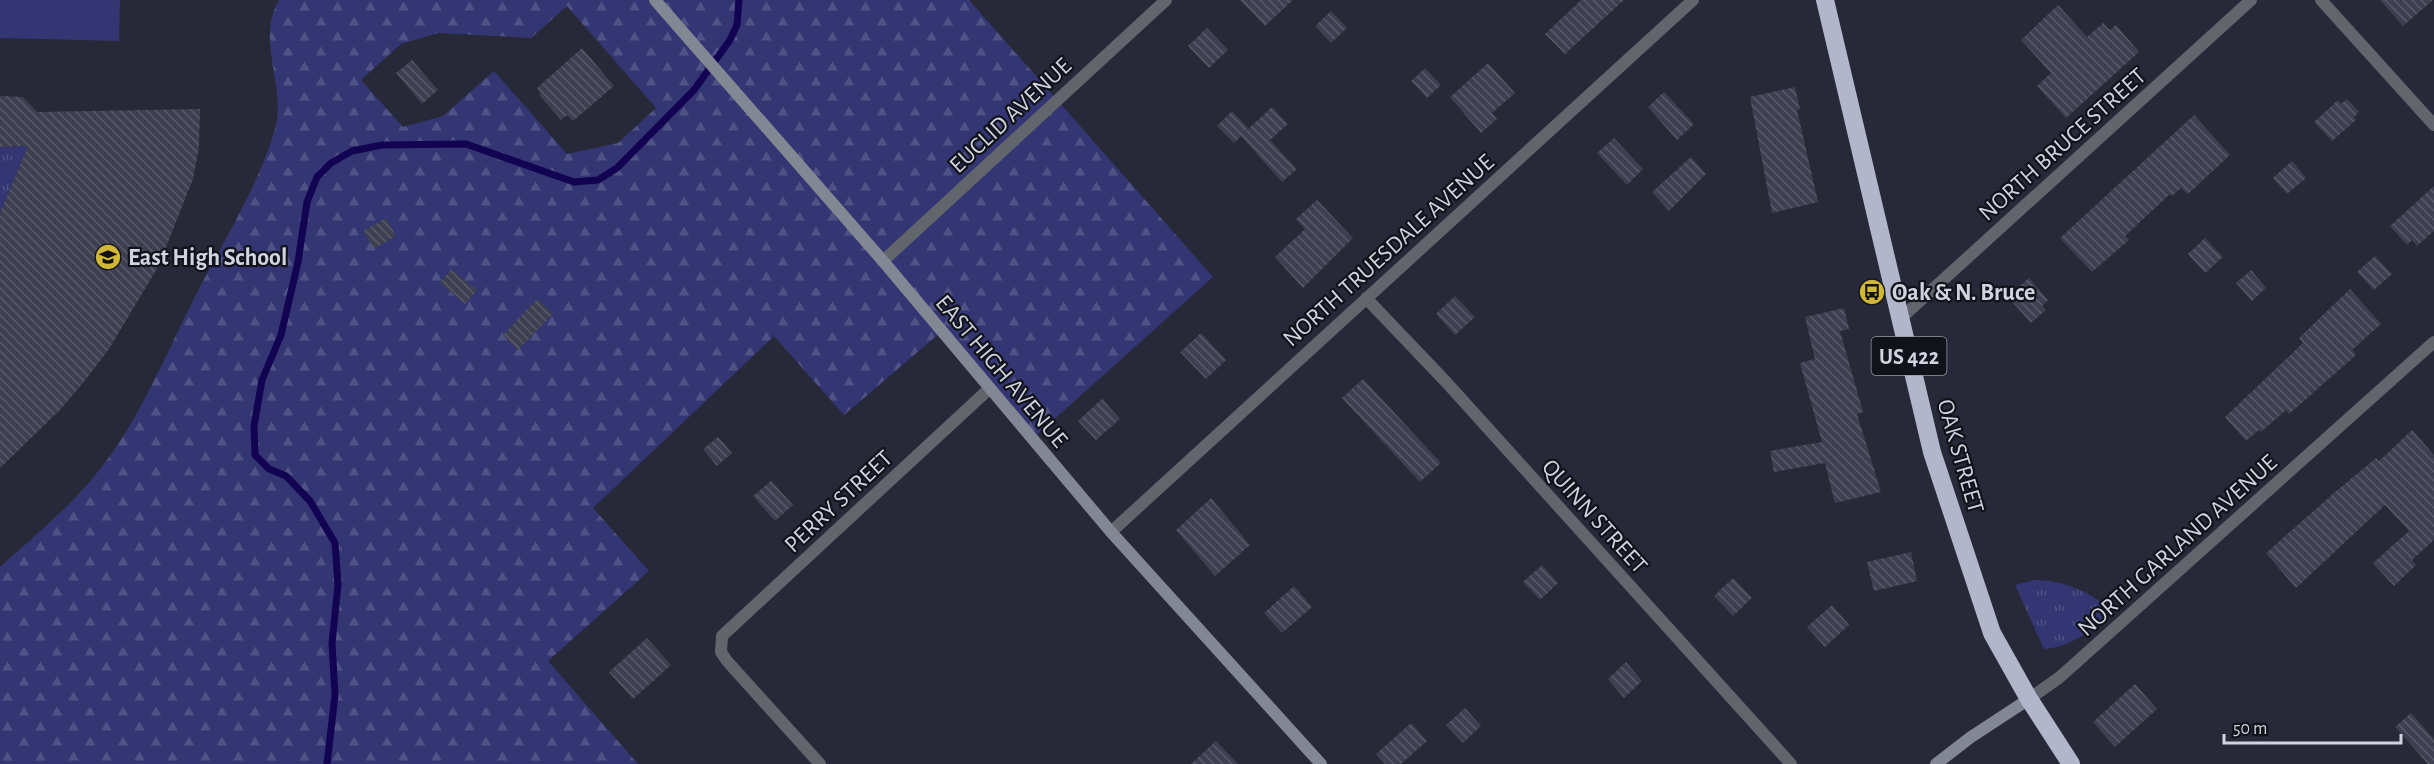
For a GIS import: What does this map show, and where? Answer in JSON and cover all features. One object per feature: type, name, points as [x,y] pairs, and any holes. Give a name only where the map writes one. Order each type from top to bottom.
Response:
[{"type":"highway","name":"OAK STREET","points":[[1825,0],[1932,452],[1992,633],[2029,699],[2071,764]]},
{"type":"street","name":"EAST HIGH AVENUE","points":[[655,0],[883,261],[1111,532],[1321,764]]},
{"type":"street","name":"EUCLID AVENUE","points":[[883,261],[1166,0]]},
{"type":"street","name":"NORTH TRUESDALE AVENUE","points":[[1111,532],[1693,0]]},
{"type":"street","name":"NORTH BRUCE STREET","points":[[1900,319],[2251,0]]},
{"type":"street","points":[[2321,0],[2434,125]]},
{"type":"street","name":"QUINN STREET","points":[[1366,298],[1455,392],[1791,764]]},
{"type":"street","name":"NORTH GARLAND AVENUE","points":[[1936,764],[1971,736],[2060,677],[2434,342]]},
{"type":"street","name":"PERRY STREET","points":[[820,764],[727,661],[720,645],[722,636],[989,389]]},
{"type":"green space","points":[[0,0],[120,0],[119,41],[0,38]]},
{"type":"green space","points":[[279,0],[969,0],[1213,277],[1032,439],[941,332],[844,415],[774,336],[593,508],[649,571],[548,661],[638,764],[0,764],[0,567],[82,491],[109,457],[139,410],[232,228],[260,170],[275,129],[278,113],[270,47],[272,16]],"holes":[[[567,6],[656,108],[618,143],[567,154],[494,71],[443,116],[403,127],[361,80],[401,44],[438,33],[531,38]]]},
{"type":"green space","points":[[28,146],[0,213],[0,147]]},
{"type":"green space","points":[[2035,580],[2067,585],[2077,589],[2114,612],[2073,641],[2044,649],[2015,585]]},
{"type":"building","points":[[1240,0],[1293,0],[1265,26]]},
{"type":"building","points":[[1581,0],[1624,0],[1565,54],[1545,34]]},
{"type":"building","points":[[2380,0],[2433,0],[2403,26]]},
{"type":"building","points":[[2058,5],[2087,37],[2103,23],[2110,30],[2116,25],[2139,52],[2066,118],[2037,86],[2051,73],[2021,40]]},
{"type":"building","points":[[1331,11],[1347,28],[1331,43],[1315,26]]},
{"type":"building","points":[[1207,28],[1228,50],[1209,68],[1188,46]]},
{"type":"building","points":[[582,48],[614,86],[573,121],[567,115],[561,120],[539,95],[541,93],[537,88]]},
{"type":"building","points":[[412,60],[438,90],[422,104],[396,73]]},
{"type":"building","points":[[1488,63],[1515,93],[1492,113],[1497,119],[1481,133],[1450,97]]},
{"type":"building","points":[[1425,68],[1441,85],[1427,98],[1411,81]]},
{"type":"building","points":[[1795,87],[1800,109],[1797,110],[1818,202],[1772,213],[1750,97]]},
{"type":"building","points":[[1664,92],[1694,124],[1677,140],[1648,107]]},
{"type":"building","points":[[0,96],[23,97],[37,112],[200,109],[199,147],[193,179],[158,267],[109,349],[83,383],[59,411],[0,468],[0,213],[28,146],[0,147]]},
{"type":"building","points":[[2347,99],[2359,112],[2354,117],[2356,120],[2332,141],[2314,122],[2338,100],[2341,104]]},
{"type":"building","points":[[1272,107],[1288,124],[1270,140],[1297,169],[1282,182],[1241,136],[1234,143],[1217,126],[1232,111],[1248,128],[1245,132]]},
{"type":"building","points":[[2194,115],[2230,155],[2188,194],[2181,188],[2172,196],[2170,194],[2125,236],[2129,240],[2092,272],[2060,238]]},
{"type":"building","points":[[1614,138],[1643,169],[1627,185],[1597,153]]},
{"type":"building","points":[[1691,157],[1706,174],[1669,211],[1652,192]]},
{"type":"building","points":[[2292,161],[2306,178],[2287,194],[2273,178]]},
{"type":"building","points":[[2434,186],[2434,231],[2417,246],[2412,240],[2407,245],[2390,226]]},
{"type":"building","points":[[1317,200],[1353,238],[1303,288],[1275,257],[1305,229],[1296,219]]},
{"type":"building","points":[[386,218],[396,236],[374,249],[363,231]]},
{"type":"building","points":[[2205,238],[2223,257],[2205,273],[2188,254]]},
{"type":"building","points":[[2375,256],[2392,274],[2374,290],[2357,272]]},
{"type":"building","points":[[451,269],[477,290],[465,304],[440,283]]},
{"type":"building","points":[[2251,270],[2266,288],[2252,301],[2236,283]]},
{"type":"building","points":[[2029,278],[2048,300],[2042,306],[2046,310],[2031,323],[2007,296]]},
{"type":"building","points":[[2350,289],[2381,324],[2352,350],[2356,355],[2289,414],[2286,410],[2261,432],[2259,430],[2246,441],[2225,417],[2303,343],[2299,338]]},
{"type":"building","points":[[1455,296],[1475,317],[1455,335],[1436,314]]},
{"type":"building","points":[[537,299],[553,314],[518,350],[503,335]]},
{"type":"building","points":[[1844,308],[1849,329],[1840,331],[1863,412],[1857,414],[1881,492],[1835,503],[1825,463],[1774,472],[1770,451],[1822,442],[1800,363],[1815,359],[1805,317]]},
{"type":"building","points":[[1201,333],[1226,360],[1206,379],[1180,352]]},
{"type":"building","points":[[1363,379],[1441,463],[1420,482],[1342,398]]},
{"type":"building","points":[[1102,399],[1120,419],[1096,440],[1078,421]]},
{"type":"building","points":[[2412,430],[2434,455],[2434,540],[2412,560],[2416,565],[2394,586],[2373,563],[2409,531],[2385,505],[2296,588],[2266,553],[2376,458],[2379,461]]},
{"type":"building","points":[[718,437],[732,453],[717,466],[703,449]]},
{"type":"building","points":[[771,481],[793,505],[775,521],[753,496]]},
{"type":"building","points":[[1211,498],[1250,545],[1215,576],[1176,530]]},
{"type":"building","points":[[1911,552],[1917,581],[1874,591],[1867,562]]},
{"type":"building","points":[[1542,565],[1558,583],[1540,600],[1523,582]]},
{"type":"building","points":[[1733,578],[1752,598],[1733,616],[1714,596]]},
{"type":"building","points":[[1294,586],[1312,607],[1282,633],[1264,613]]},
{"type":"building","points":[[1832,605],[1849,625],[1825,647],[1807,627]]},
{"type":"building","points":[[647,638],[671,665],[633,699],[609,672]]},
{"type":"building","points":[[1626,662],[1642,681],[1624,698],[1608,679]]},
{"type":"building","points":[[2135,684],[2157,709],[2115,747],[2093,722]]},
{"type":"building","points":[[1465,708],[1481,726],[1463,743],[1446,725]]},
{"type":"building","points":[[2411,713],[2434,739],[2434,764],[2428,764],[2395,727]]},
{"type":"building","points":[[1411,723],[1427,741],[1401,764],[1385,764],[1376,754]]},
{"type":"building","points":[[1216,741],[1238,764],[1191,764]]},
{"type":"waterway","points":[[327,764],[335,695],[332,643],[338,585],[335,543],[310,501],[286,476],[269,469],[255,455],[254,426],[262,380],[281,335],[298,262],[307,202],[317,177],[331,163],[352,151],[382,145],[466,144],[574,182],[598,180],[617,168],[694,90],[730,40],[737,25],[739,0]]},
{"type":"place","name":"East High School","points":[[108,257]]},
{"type":"place","name":"Oak & N. Bruce","points":[[1872,292]]}]
